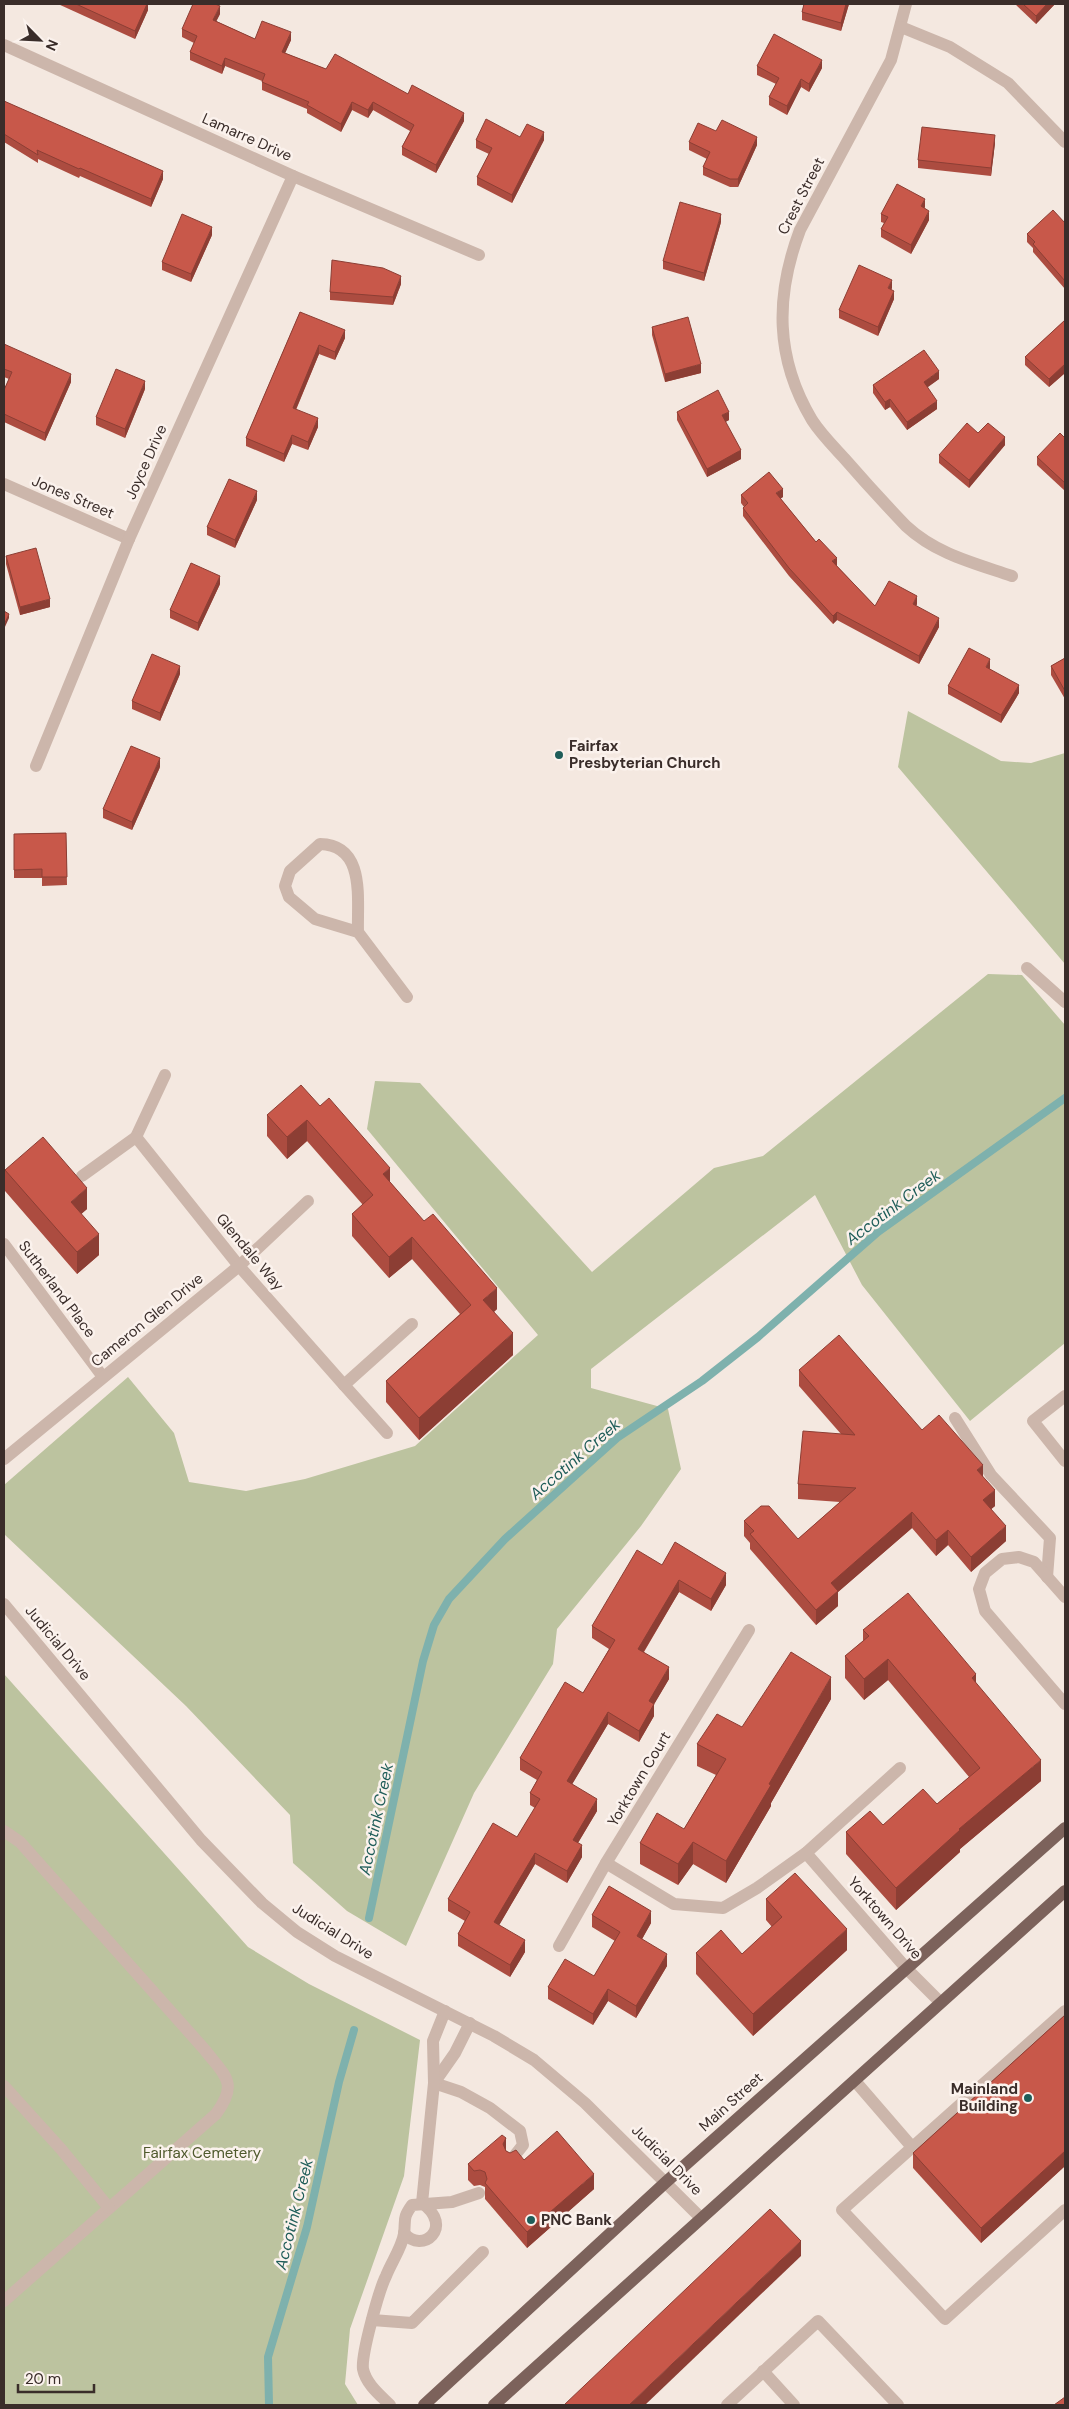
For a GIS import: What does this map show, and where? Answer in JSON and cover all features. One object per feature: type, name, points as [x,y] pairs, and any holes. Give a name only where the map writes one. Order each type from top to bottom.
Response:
[{"type":"main road","name":"Main Street","points":[[424,2405],[666,2182],[1065,1828]]},
{"type":"main road","points":[[494,2405],[940,2002],[1065,1892]]},
{"type":"street","name":"Crest Street","points":[[906,4],[891,60],[800,230],[792,252],[782,302],[782,329],[786,356],[795,386],[813,421],[906,526],[919,538],[944,552],[1012,576]]},
{"type":"street","points":[[901,27],[950,47],[1008,83],[1027,100],[1065,142]]},
{"type":"street","name":"Lamarre Drive","points":[[4,45],[293,176],[479,255]]},
{"type":"street","name":"Joyce Drive","points":[[36,766],[129,539],[293,176]]},
{"type":"street","name":"Jones Street","points":[[4,484],[129,539]]},
{"type":"street","points":[[358,932],[315,919],[289,897],[285,886],[290,871],[320,844],[332,844],[352,860],[357,885],[358,932],[407,997]]},
{"type":"street","points":[[1027,968],[1065,1002]]},
{"type":"street","points":[[82,1176],[136,1137],[165,1075]]},
{"type":"street","name":"Glendale Way","points":[[136,1137],[239,1266],[387,1433]]},
{"type":"street","name":"Cameron Glen Drive","points":[[4,1459],[239,1266],[308,1201]]},
{"type":"street","name":"Sutherland Place","points":[[4,1244],[103,1377]]},
{"type":"street","points":[[344,1385],[412,1324]]},
{"type":"street","points":[[1065,1396],[1033,1421],[1065,1461]]},
{"type":"street","points":[[955,1418],[991,1475],[1050,1538],[1047,1577]]},
{"type":"street","points":[[1065,1598],[1034,1562],[1019,1557],[1002,1559],[985,1574],[980,1589],[985,1611],[1065,1704]]},
{"type":"street","name":"Judicial Drive","points":[[4,1604],[201,1840],[262,1903],[297,1932],[335,1956],[470,2023],[534,2060],[557,2078],[702,2218]]},
{"type":"street","name":"Yorktown Court","points":[[559,1946],[606,1863],[749,1630]]},
{"type":"street","points":[[606,1863],[674,1904],[723,1908],[756,1888],[806,1853],[900,1768]]},
{"type":"street","points":[[4,1831],[20,1842],[206,2050],[228,2079],[228,2094],[216,2114],[4,2301]]},
{"type":"street","name":"Yorktown Drive","points":[[806,1853],[906,1968],[940,2002]]},
{"type":"street","points":[[422,2203],[434,2084],[433,2041],[445,2011]]},
{"type":"street","points":[[1065,2011],[842,2210],[945,2319],[1065,2210]]},
{"type":"street","points":[[434,2084],[455,2053],[470,2023]]},
{"type":"street","points":[[854,2081],[912,2147]]},
{"type":"street","points":[[434,2084],[461,2092],[490,2108],[520,2131],[523,2145],[512,2160]]},
{"type":"street","points":[[4,2086],[61,2149],[109,2208]]},
{"type":"street","points":[[390,2405],[369,2383],[363,2368],[372,2320],[383,2281],[404,2233],[403,2224],[406,2214],[412,2205],[452,2202],[479,2192]]},
{"type":"street","points":[[404,2233],[410,2240],[418,2242],[426,2240],[433,2234],[437,2224],[436,2216],[422,2203]]},
{"type":"street","points":[[372,2320],[412,2323],[483,2252]]},
{"type":"street","points":[[727,2405],[818,2321],[898,2405]]},
{"type":"street","points":[[764,2371],[794,2405]]},
{"type":"green space","points":[[908,711],[1001,761],[1031,763],[1065,753],[1065,964],[898,767]]},
{"type":"green space","points":[[988,974],[1022,975],[1065,1025],[1065,1343],[970,1421],[862,1285],[815,1195],[591,1369],[591,1388],[668,1409],[681,1469],[641,1526],[557,1629],[553,1664],[474,1793],[406,1946],[347,1911],[293,1863],[290,1815],[186,1706],[4,1534],[4,1485],[128,1377],[174,1433],[189,1482],[246,1491],[305,1479],[415,1446],[538,1335],[367,1129],[375,1081],[420,1083],[592,1272],[714,1168],[763,1156]]},
{"type":"green space","name":"Fairfax Cemetery","points":[[4,1674],[248,1947],[309,1984],[420,2040],[404,2176],[350,2329],[345,2384],[358,2405],[4,2405]]},
{"type":"building","points":[[76,4],[147,4],[135,31]]},
{"type":"building","points":[[193,4],[215,4],[220,6],[213,20],[255,39],[262,21],[291,32],[282,52],[326,69],[335,54],[408,94],[412,85],[464,113],[436,165],[402,147],[414,125],[373,102],[368,110],[352,102],[341,124],[307,105],[309,102],[262,82],[265,74],[225,58],[222,66],[190,52],[197,36],[182,29]]},
{"type":"building","points":[[804,4],[846,4],[841,23],[802,12]]},
{"type":"building","points":[[1023,4],[1047,4],[1036,16]]},
{"type":"building","points":[[774,34],[822,60],[809,84],[801,79],[787,106],[769,97],[779,78],[757,66]]},
{"type":"building","points":[[4,101],[163,171],[151,199],[37,150],[38,155],[4,134]]},
{"type":"building","points":[[486,119],[520,137],[527,124],[544,132],[512,195],[477,177],[492,148],[476,140]]},
{"type":"building","points":[[722,120],[757,137],[738,179],[730,179],[703,167],[710,152],[689,142],[698,123],[716,131]]},
{"type":"building","points":[[922,127],[995,135],[991,168],[918,160]]},
{"type":"building","points":[[897,184],[925,199],[921,206],[929,211],[911,245],[881,229],[888,217],[881,214]]},
{"type":"building","points":[[680,202],[721,214],[704,273],[663,261]]},
{"type":"building","points":[[1053,210],[1065,223],[1065,281],[1033,244],[1035,242],[1027,234]]},
{"type":"building","points":[[182,214],[212,227],[191,274],[162,262]]},
{"type":"building","points":[[332,260],[383,268],[401,276],[393,297],[330,292]]},
{"type":"building","points":[[859,265],[892,280],[888,288],[894,291],[878,327],[839,310]]},
{"type":"building","points":[[300,312],[345,330],[335,352],[319,345],[293,408],[318,418],[308,442],[292,435],[284,454],[246,438]]},
{"type":"building","points":[[688,317],[701,364],[665,374],[652,327]]},
{"type":"building","points":[[1065,320],[1065,364],[1049,379],[1025,357]]},
{"type":"building","points":[[4,344],[71,374],[45,433],[4,414],[4,390],[12,372],[4,369]]},
{"type":"building","points":[[924,350],[939,371],[924,382],[937,401],[907,422],[890,399],[885,402],[873,385]]},
{"type":"building","points":[[116,369],[145,381],[125,429],[96,417]]},
{"type":"building","points":[[718,390],[729,412],[722,415],[741,450],[707,469],[677,412]]},
{"type":"building","points":[[967,423],[978,433],[988,423],[1005,437],[969,480],[939,455]]},
{"type":"building","points":[[1060,433],[1065,438],[1065,483],[1037,457]]},
{"type":"building","points":[[769,472],[783,489],[776,493],[816,542],[819,539],[837,558],[832,561],[875,606],[889,581],[917,596],[913,604],[939,618],[919,656],[837,612],[833,616],[789,568],[743,508],[748,503],[741,495]]},
{"type":"building","points":[[229,479],[257,491],[235,540],[207,527]]},
{"type":"building","points":[[36,548],[50,599],[20,607],[6,556]]},
{"type":"building","points":[[191,563],[220,576],[198,623],[170,610]]},
{"type":"building","points":[[4,611],[9,614],[4,625]]},
{"type":"building","points":[[969,648],[990,659],[986,667],[1019,685],[1001,715],[948,686]]},
{"type":"building","points":[[152,654],[180,666],[160,713],[132,701]]},
{"type":"building","points":[[1065,658],[1065,691],[1051,666]]},
{"type":"building","points":[[131,746],[160,758],[132,822],[103,809]]},
{"type":"building","points":[[66,833],[67,877],[42,877],[42,869],[14,870],[14,834]]},
{"type":"building","points":[[301,1085],[320,1106],[329,1098],[390,1168],[383,1174],[424,1221],[433,1214],[497,1288],[483,1300],[513,1333],[419,1418],[386,1381],[471,1305],[412,1237],[389,1257],[352,1214],[373,1195],[307,1120],[287,1137],[267,1115]]},
{"type":"building","points":[[43,1137],[87,1188],[71,1202],[99,1234],[77,1252],[5,1170]]},
{"type":"building","points":[[839,1335],[922,1430],[939,1415],[983,1465],[977,1470],[995,1490],[983,1500],[1006,1526],[971,1557],[948,1530],[936,1540],[912,1512],[831,1583],[838,1591],[816,1610],[750,1534],[754,1531],[744,1521],[761,1506],[769,1506],[798,1539],[856,1488],[798,1484],[803,1431],[855,1435],[799,1370]]},
{"type":"building","points":[[675,1542],[726,1573],[711,1599],[679,1580],[638,1649],[669,1667],[649,1701],[654,1704],[639,1731],[608,1712],[567,1781],[597,1799],[573,1840],[582,1845],[567,1871],[535,1853],[494,1922],[525,1940],[510,1965],[458,1934],[470,1912],[448,1899],[493,1823],[517,1837],[540,1799],[530,1793],[542,1772],[520,1758],[565,1682],[583,1693],[615,1640],[592,1626],[637,1550],[662,1565]]},
{"type":"building","points":[[908,1593],[976,1674],[972,1678],[1041,1760],[959,1829],[896,1888],[846,1832],[870,1811],[883,1825],[923,1789],[937,1804],[980,1768],[888,1659],[864,1679],[845,1656],[869,1636],[863,1630]]},
{"type":"building","points":[[791,1652],[831,1677],[726,1861],[693,1842],[678,1864],[640,1843],[657,1813],[684,1829],[726,1759],[697,1744],[717,1714],[742,1727]]},
{"type":"building","points":[[795,1873],[847,1929],[753,2014],[696,1953],[721,1930],[742,1954],[782,1917],[766,1899]]},
{"type":"building","points":[[609,1886],[651,1911],[637,1936],[667,1954],[636,2006],[608,1989],[593,2014],[548,1987],[565,1959],[594,1976],[620,1932],[592,1915]]},
{"type":"building","name":"Mainland Building","points":[[1065,2015],[1065,2151],[981,2228],[913,2153]]},
{"type":"building","name":"PNC Bank","points":[[557,2131],[594,2174],[527,2232],[485,2183],[487,2179],[485,2172],[480,2170],[474,2171],[468,2164],[502,2135],[506,2138],[503,2144],[506,2151],[510,2153],[516,2150],[524,2160]]},
{"type":"building","points":[[770,2209],[801,2241],[629,2405],[564,2405]]},
{"type":"building","points":[[1065,2397],[1065,2405],[1054,2405]]},
{"type":"waterway","name":"Accotink Creek","points":[[369,1918],[423,1661],[434,1625],[449,1599],[505,1539],[617,1438],[702,1381],[758,1337],[878,1232],[1065,1098]]},
{"type":"waterway","name":"Accotink Creek","points":[[269,2405],[268,2357],[307,2227],[339,2082],[354,2030]]},
{"type":"place","name":"Fairfax Presbyterian Church","points":[[559,755]]},
{"type":"place","name":"Mainland Building","points":[[1028,2098]]},
{"type":"place","name":"PNC Bank","points":[[531,2220]]}]
